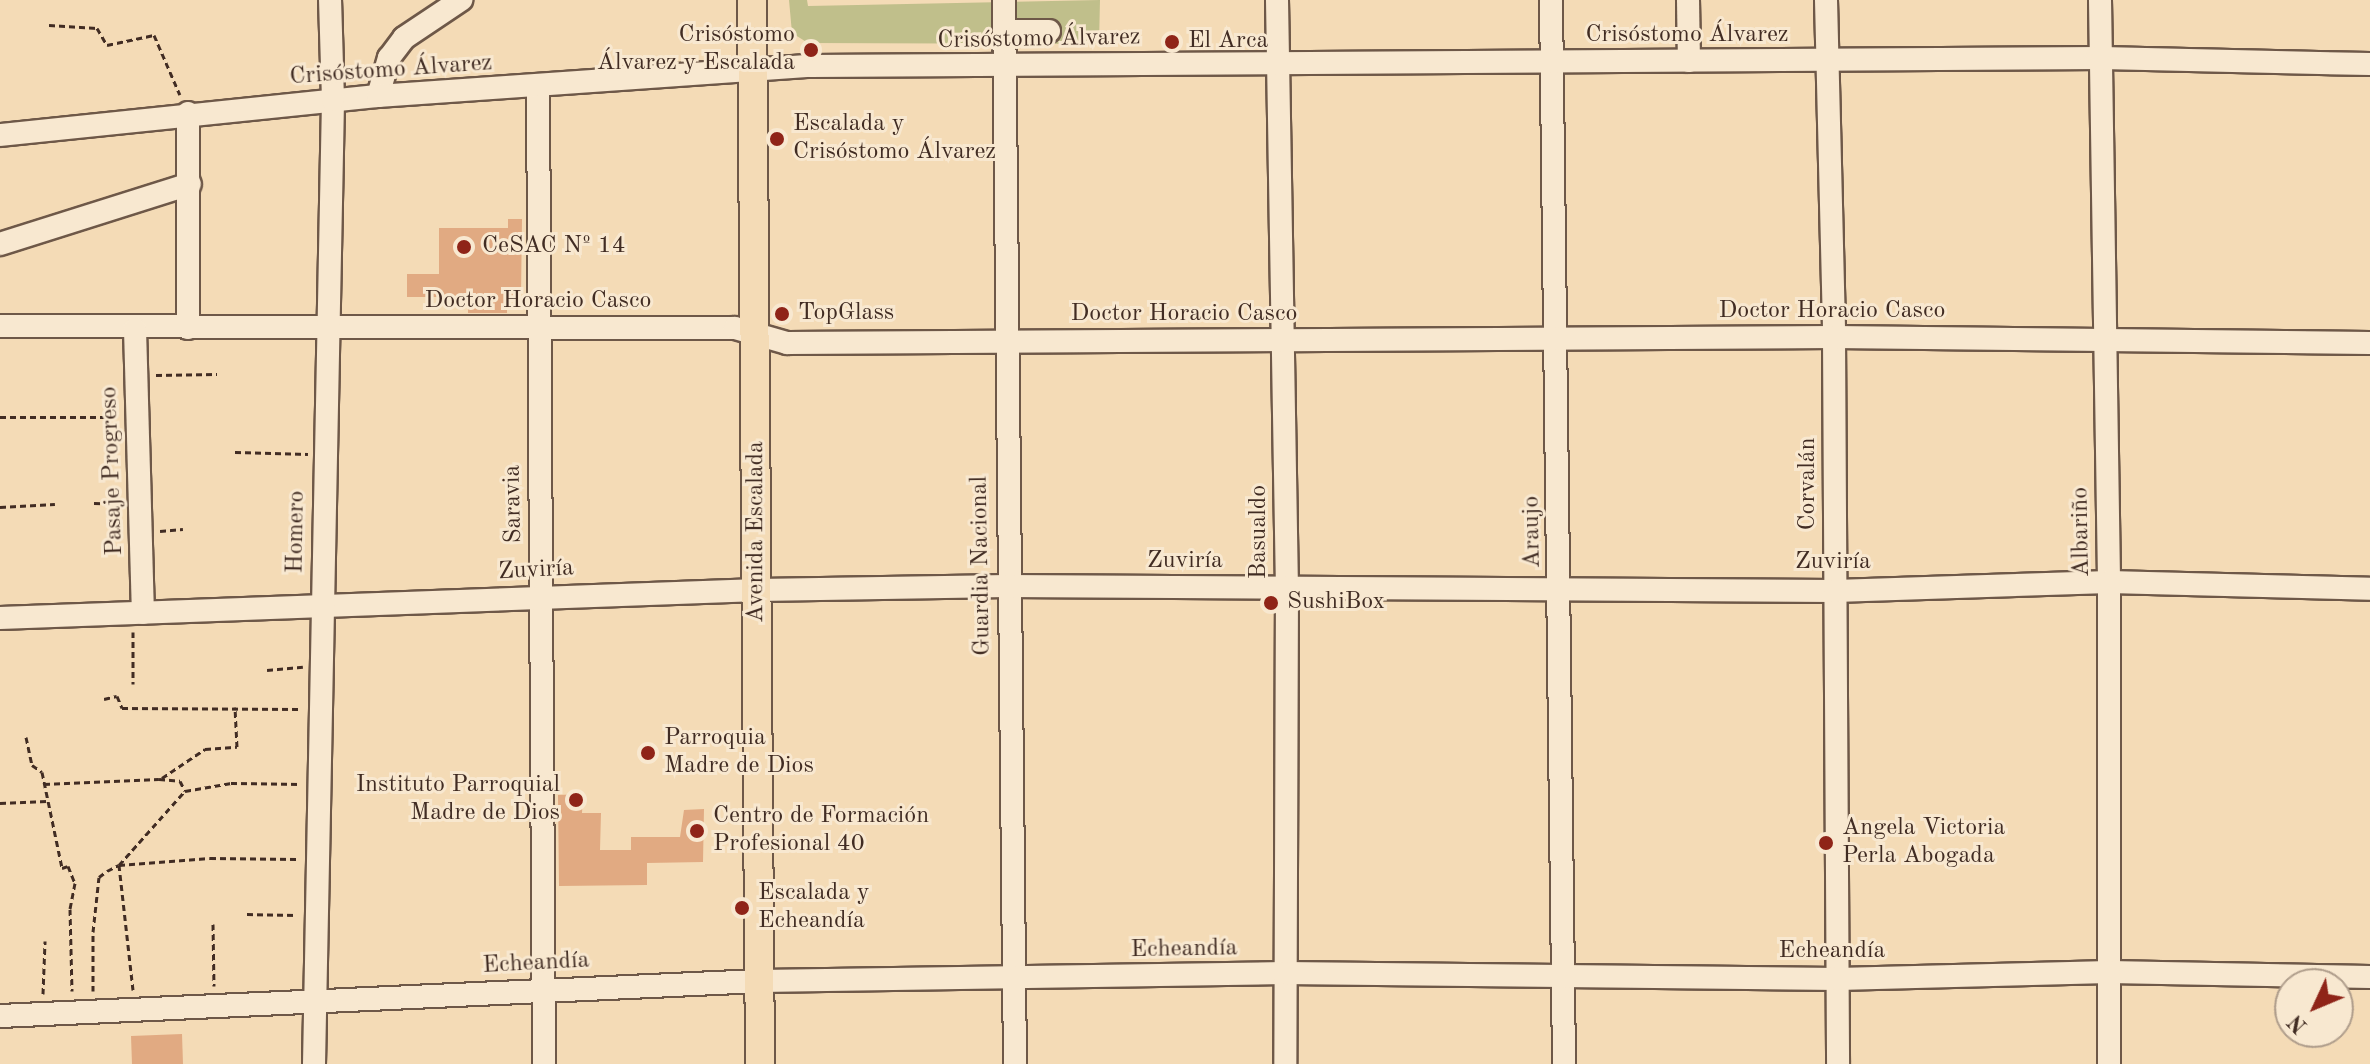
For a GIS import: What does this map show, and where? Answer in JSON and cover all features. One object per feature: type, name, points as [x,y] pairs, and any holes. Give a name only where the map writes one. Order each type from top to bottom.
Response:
[{"type":"main road","name":"Avenida Escalada","points":[[752,0],[760,1064]]},
{"type":"street","name":"Homero","points":[[314,1064],[326,326],[333,100],[330,0]]},
{"type":"street","points":[[378,96],[389,58],[404,38],[461,0]]},
{"type":"street","name":"Guardia Nacional","points":[[1004,0],[1007,586],[1015,1064]]},
{"type":"street","name":"Basualdo","points":[[1277,0],[1287,588],[1285,1064]]},
{"type":"street","name":"Araujo","points":[[1551,0],[1564,1064]]},
{"type":"street","points":[[1688,0],[1689,61]]},
{"type":"street","name":"Corvalán","points":[[1826,0],[1834,337],[1838,1064]]},
{"type":"street","name":"Albariño","points":[[2100,0],[2109,582],[2109,1064]]},
{"type":"street","points":[[1004,31],[1049,31]]},
{"type":"street","name":"Crisóstomo Álvarez","points":[[0,135],[188,113],[378,96],[538,87],[752,69],[1004,68],[1278,61],[1553,64],[2102,58],[2370,64]]},
{"type":"street","name":"Saravia","points":[[538,87],[544,1064]]},
{"type":"street","points":[[188,113],[188,328]]},
{"type":"street","points":[[0,244],[190,184]]},
{"type":"street","name":"Doctor Horacio Casco","points":[[0,326],[135,329],[326,326],[735,328],[787,343],[1834,337],[2370,343]]},
{"type":"street","name":"Pasaje Progreso","points":[[135,329],[138,613]]},
{"type":"street","name":"Zuviría","points":[[0,618],[322,609],[541,596],[1007,586],[1560,586],[1835,591],[2109,582],[2370,589]]},
{"type":"street","name":"Echeandía","points":[[0,1016],[760,981],[1015,980],[1284,973],[1838,979],[2109,972],[2370,977]]},
{"type":"path","points":[[49,25],[97,28],[107,45],[154,35],[188,113]]},
{"type":"path","points":[[136,375],[217,374]]},
{"type":"path","points":[[0,417],[137,417]]},
{"type":"path","points":[[235,452],[324,454]]},
{"type":"path","points":[[94,503],[139,504]]},
{"type":"path","points":[[0,507],[55,504]]},
{"type":"path","points":[[133,684],[138,613]]},
{"type":"path","points":[[267,670],[321,665]]},
{"type":"path","points":[[104,699],[117,696],[122,708],[320,709]]},
{"type":"path","points":[[159,779],[205,749],[237,747],[235,707]]},
{"type":"path","points":[[26,737],[32,765],[42,772],[62,868],[68,866],[75,883],[70,909],[82,1011]]},
{"type":"path","points":[[44,784],[159,779],[180,781],[185,791]]},
{"type":"path","points":[[82,1011],[99,877],[119,865],[185,791],[231,783],[319,784]]},
{"type":"path","points":[[0,803],[47,801]]},
{"type":"path","points":[[119,865],[317,858]]},
{"type":"path","points":[[119,865],[135,1009]]},
{"type":"path","points":[[247,914],[316,915]]},
{"type":"path","points":[[213,924],[214,1006]]},
{"type":"path","points":[[42,1013],[45,941]]},
{"type":"shaded area","points":[[789,0],[807,0],[808,6],[1100,0],[1099,44],[808,43],[792,33]]},
{"type":"building","points":[[508,219],[522,219],[521,297],[507,297],[507,313],[468,313],[468,297],[407,297],[407,274],[439,274],[439,228],[508,228]]},
{"type":"building","points":[[583,794],[582,813],[601,813],[600,850],[631,850],[631,837],[680,837],[684,810],[704,809],[703,862],[647,863],[647,885],[559,886],[558,795]]},
{"type":"building","points":[[182,1034],[183,1064],[132,1064],[131,1036]]},
{"type":"place","name":"El Arca","points":[[1172,42]]},
{"type":"place","name":"Crisóstomo Álvarez y Escalada","points":[[811,50]]},
{"type":"place","name":"Escalada y Crisóstomo Álvarez","points":[[777,139]]},
{"type":"place","name":"CeSAC Nº 14","points":[[464,247]]},
{"type":"place","name":"TopGlass","points":[[782,314]]},
{"type":"place","name":"SushiBox","points":[[1271,603]]},
{"type":"place","name":"Parroquia Madre de Dios","points":[[648,753]]},
{"type":"place","name":"Instituto Parroquial Madre de Dios","points":[[576,800]]},
{"type":"place","name":"Centro de Formación Profesional 40","points":[[697,831]]},
{"type":"place","name":"Angela Victoria Perla Abogada","points":[[1826,843]]},
{"type":"place","name":"Escalada y Echeandía","points":[[742,908]]}]
